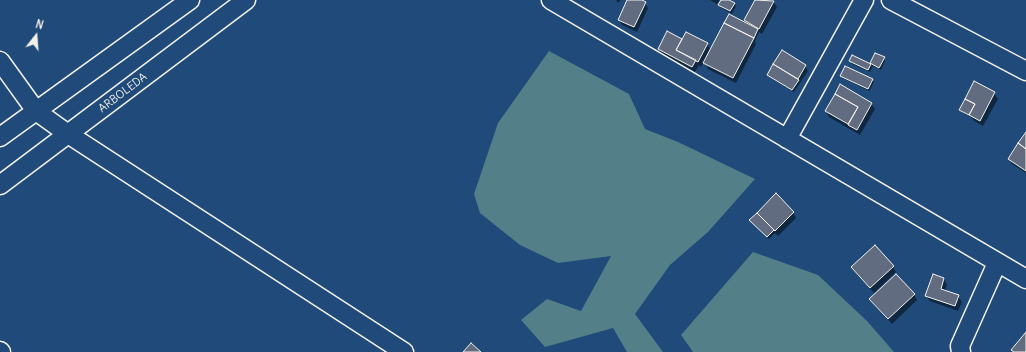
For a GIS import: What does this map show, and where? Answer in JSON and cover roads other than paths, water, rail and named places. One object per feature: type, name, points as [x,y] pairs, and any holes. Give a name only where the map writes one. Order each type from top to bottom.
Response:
[{"type":"street","points":[[0,137],[190,0]]},
{"type":"street","name":"ARBOLEDA","points":[[0,186],[246,0]]},
{"type":"street","points":[[551,0],[1026,279]]},
{"type":"street","points":[[787,139],[864,0]]},
{"type":"street","points":[[891,0],[1026,71]]},
{"type":"street","points":[[0,61],[36,111],[68,134],[404,352]]},
{"type":"street","points":[[961,352],[960,346],[997,263]]}]
